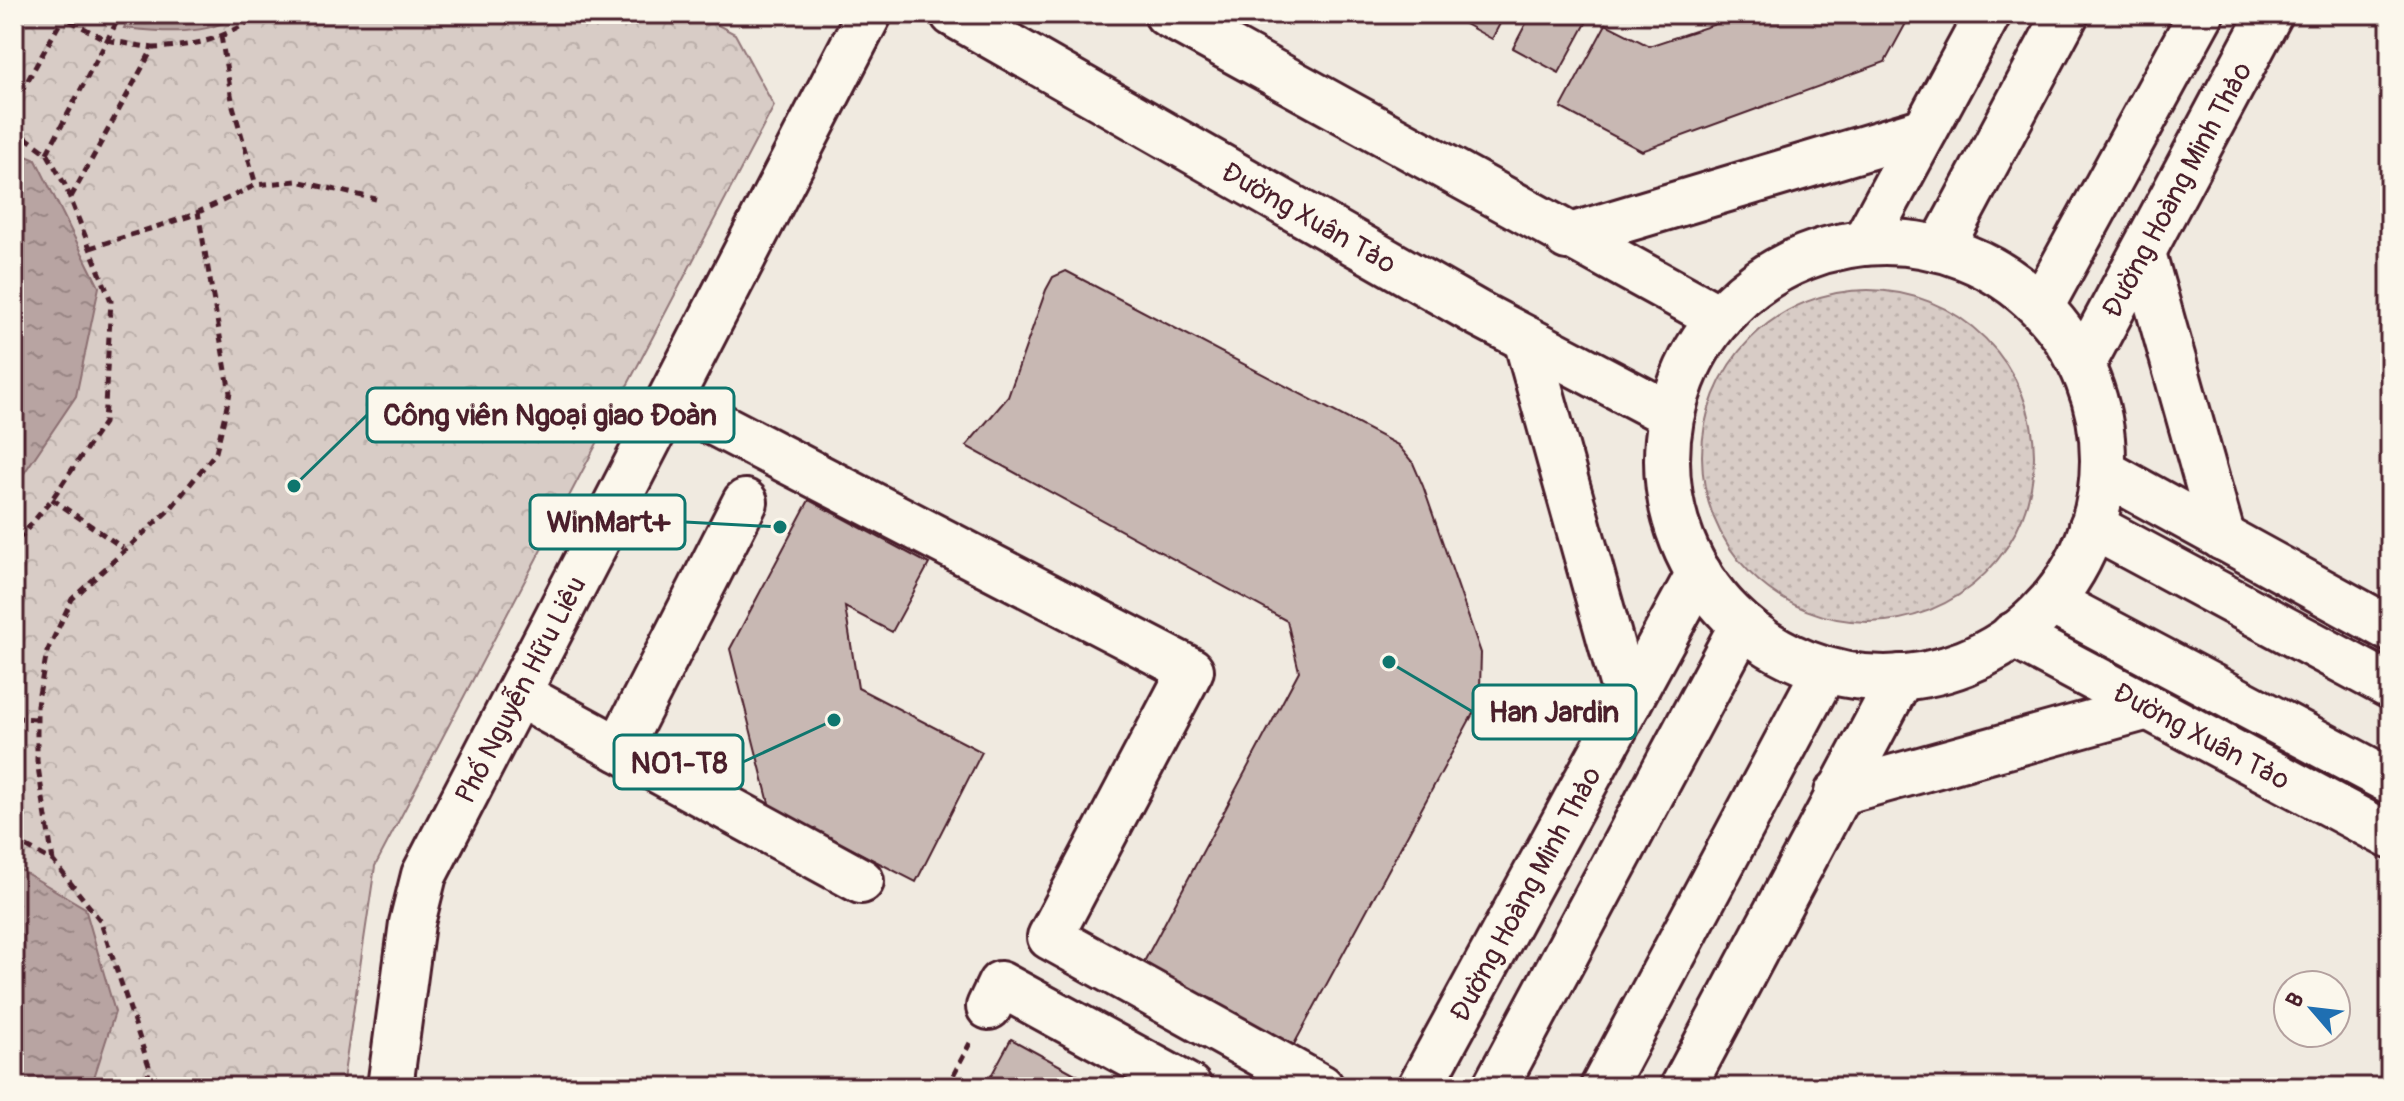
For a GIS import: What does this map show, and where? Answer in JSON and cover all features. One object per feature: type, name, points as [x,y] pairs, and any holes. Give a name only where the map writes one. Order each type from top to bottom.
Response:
[{"type":"main road","name":"Phố Nguyễn Hữu Liêu","points":[[390,1087],[412,923],[424,875],[869,14]]},
{"type":"main road","name":"Đường Xuân Tảo","points":[[953,14],[1526,339],[1671,415]]},
{"type":"main road","points":[[1167,14],[1567,237],[1720,318]]},
{"type":"main road","points":[[1864,243],[1988,14]]},
{"type":"main road","points":[[1941,248],[2066,14]]},
{"type":"main road","points":[[2043,303],[2201,14]]},
{"type":"main road","name":"Đường Hoàng Minh Thảo","points":[[2083,364],[2270,14]]},
{"type":"main road","points":[[1567,237],[1925,130]]},
{"type":"main road","points":[[1887,240],[1941,248],[1957,251],[2019,285],[2043,303],[2083,364],[2097,401],[2104,472],[2088,542],[2052,602],[1998,649],[1932,675],[1858,679],[1787,658],[1727,615],[1685,554],[1666,483],[1671,415],[1701,340],[1751,285],[1817,251],[1887,240]]},
{"type":"main road","points":[[2143,253],[2223,538]]},
{"type":"main road","points":[[1526,339],[1628,704]]},
{"type":"main road","points":[[670,400],[1191,670],[1050,937],[1321,1087]]},
{"type":"main road","points":[[2104,472],[2390,629]]},
{"type":"main road","points":[[619,749],[745,502]]},
{"type":"main road","points":[[2092,526],[2390,686]]},
{"type":"main road","name":"Đường Hoàng Minh Thảo","points":[[1420,1087],[1699,573]]},
{"type":"main road","name":"Đường Xuân Tảo","points":[[2052,602],[2390,781]]},
{"type":"main road","points":[[1495,1087],[1742,625]]},
{"type":"main road","name":"Đường Xuân Tảo","points":[[2013,635],[2390,836]]},
{"type":"main road","points":[[1603,1087],[1825,670]]},
{"type":"main road","points":[[1683,1087],[1901,677]]},
{"type":"main road","points":[[518,694],[861,881]]},
{"type":"main road","points":[[1837,793],[2148,707]]},
{"type":"main road","points":[[989,1007],[1000,984],[1189,1087]]},
{"type":"path","points":[[47,153],[121,14]]},
{"type":"path","points":[[14,105],[61,16],[106,40],[153,48],[185,46],[234,33],[259,14]]},
{"type":"path","points":[[221,36],[233,106],[256,185]]},
{"type":"path","points":[[70,198],[153,48]]},
{"type":"path","points":[[14,129],[47,153],[70,198],[111,301],[104,423],[52,499],[14,545]]},
{"type":"path","points":[[90,248],[198,212],[256,185],[297,181],[376,199]]},
{"type":"path","points":[[53,861],[40,789],[37,719],[47,652],[72,599],[123,548],[171,508],[216,452],[230,393],[198,212]]},
{"type":"path","points":[[52,499],[123,548]]},
{"type":"path","points":[[14,718],[37,719]]},
{"type":"path","points":[[14,840],[53,861],[100,920],[149,1066],[147,1087]]},
{"type":"green space","points":[[14,14],[697,14],[735,34],[774,106],[375,866],[342,1087],[14,1087]]},
{"type":"green space","points":[[1868,290],[1900,293],[1932,302],[1986,338],[2022,392],[2031,424],[2034,456],[2031,488],[2022,520],[1986,574],[1932,610],[1900,619],[1868,622],[1836,619],[1804,610],[1750,574],[1714,520],[1705,488],[1702,456],[1705,424],[1714,392],[1750,338],[1804,302],[1836,293]]},
{"type":"water","points":[[131,14],[239,14],[198,30],[168,31],[124,28]]},
{"type":"water","points":[[14,151],[36,160],[99,287],[76,396],[14,488]]},
{"type":"water","points":[[14,866],[85,908],[115,1012],[91,1087],[14,1087]]},
{"type":"building","points":[[1447,14],[1505,14],[1492,39]]},
{"type":"building","points":[[1531,14],[1591,14],[1559,73],[1513,48]]},
{"type":"building","points":[[1746,14],[1911,14],[1885,62],[1642,151],[1561,108],[1606,24],[1649,46]]},
{"type":"building","points":[[1066,271],[1398,445],[1413,463],[1423,486],[1481,653],[1480,687],[1475,710],[1291,1050],[1210,1010],[1215,1000],[1138,973],[1299,671],[1287,621],[966,446],[1008,397],[1046,290],[1053,277]]},
{"type":"building","points":[[809,500],[929,564],[892,632],[845,607],[858,688],[982,752],[916,882],[770,807],[730,649]]},
{"type":"building","points":[[1011,1039],[1099,1087],[985,1087]]},
{"type":"place","name":"Công viên Ngoại giao Đoàn","points":[[294,486]]},
{"type":"place","name":"WinMart+","points":[[780,527]]},
{"type":"place","name":"Han Jardin","points":[[1389,662]]},
{"type":"place","name":"N01-T8","points":[[834,720]]}]
